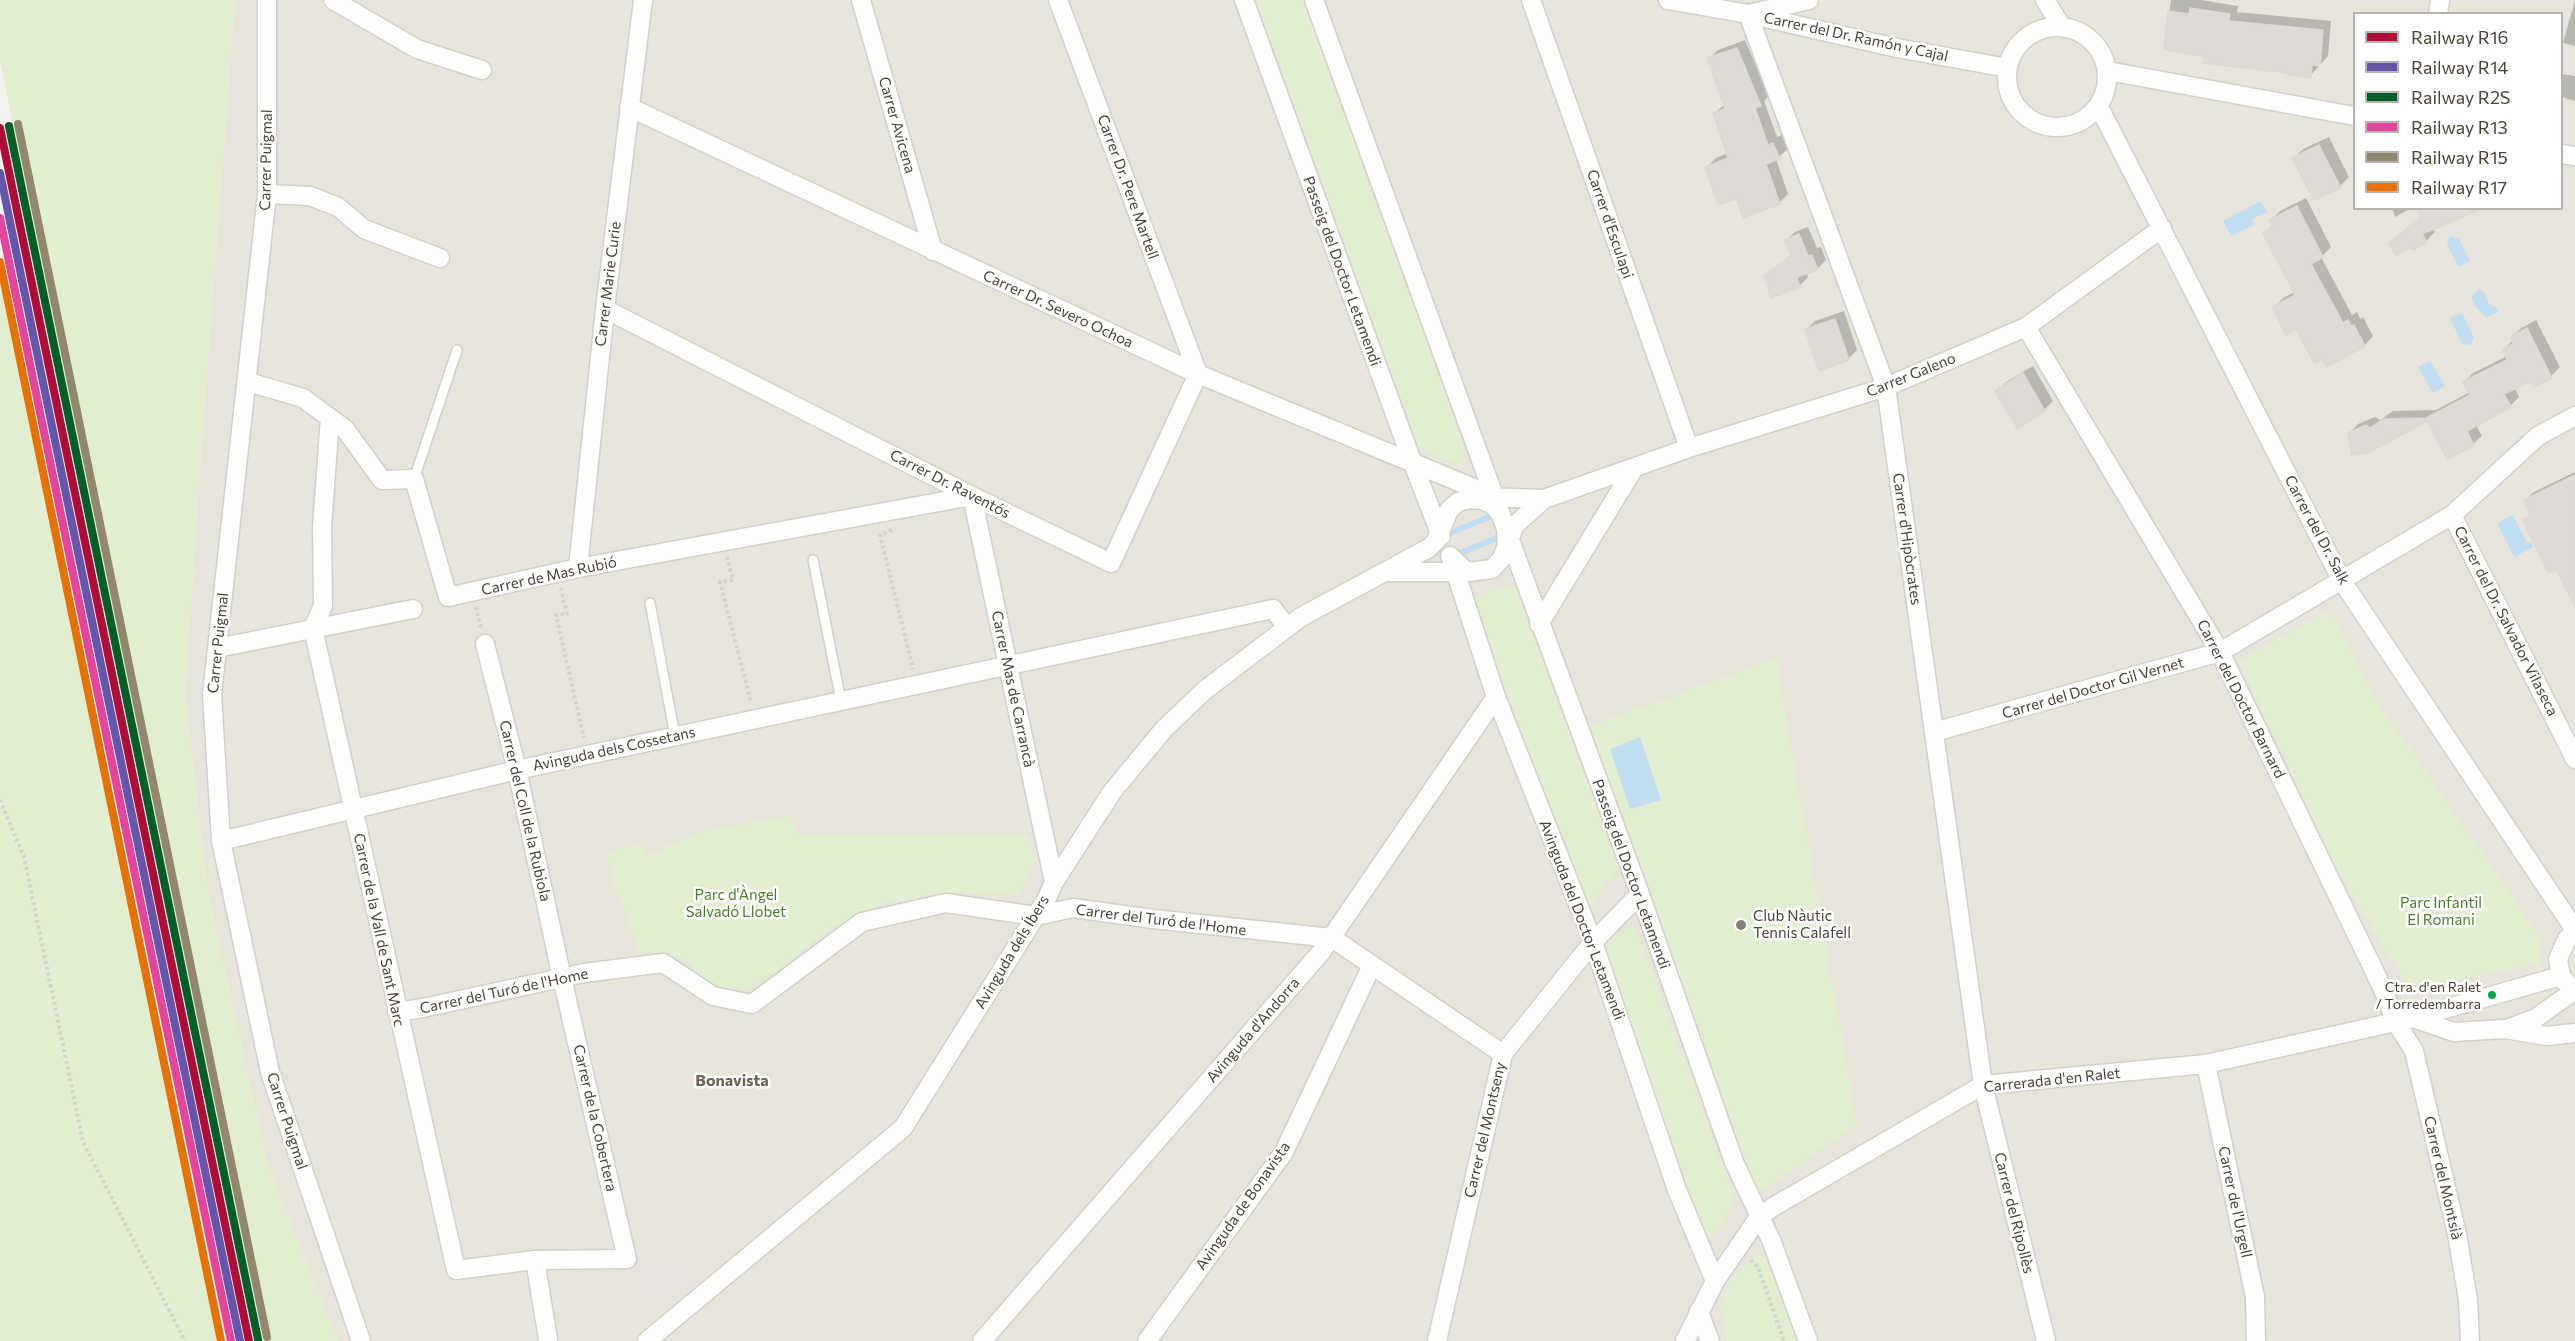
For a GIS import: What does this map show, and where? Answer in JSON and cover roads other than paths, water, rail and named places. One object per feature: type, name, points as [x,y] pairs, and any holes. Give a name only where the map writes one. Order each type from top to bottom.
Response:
[{"type":"street","name":"Carrer Puigmal","points":[[267,0],[267,194],[212,694],[221,841],[270,1072],[361,1341]]},
{"type":"street","points":[[333,0],[417,50],[482,70]]},
{"type":"street","name":"Carrer Marie Curie","points":[[578,568],[605,309],[643,0]]},
{"type":"street","name":"Carrer Avicena","points":[[861,0],[933,251]]},
{"type":"street","name":"Carrer Dr. Pere Martell","points":[[1058,0],[1198,374]]},
{"type":"street","name":"Passeig del Doctor Letamendi","points":[[1244,0],[1412,461],[1442,529]]},
{"type":"street","name":"Passeig del Doctor Letamendi","points":[[1314,0],[1539,624],[1640,894],[1734,1162],[1774,1248],[1808,1341]]},
{"type":"street","name":"Carrer d'Esculapi","points":[[1531,0],[1689,448]]},
{"type":"street","name":"Carrer del Dr. Ramón y Cajal","points":[[1668,0],[1748,14],[1897,48],[2008,68]]},
{"type":"street","points":[[1748,14],[1809,0]]},
{"type":"street","points":[[2045,0],[2062,27]]},
{"type":"street","name":"Carrer d'Hipòcrates","points":[[1748,14],[1886,387],[1983,1085]]},
{"type":"street","points":[[2062,27],[2077,30],[2092,40],[2102,54],[2108,71],[2106,91],[2099,107],[2087,119],[2071,127],[2053,128],[2036,124],[2020,112],[2011,98],[2006,80],[2016,48],[2028,35],[2044,28],[2062,27]]},
{"type":"street","points":[[2108,71],[2353,116]]},
{"type":"street","name":"Carrer Dr. Severo Ochoa","points":[[629,106],[1198,374],[1493,496]]},
{"type":"street","name":"Carrer del Dr. Salk","points":[[2099,107],[2342,581],[2575,932]]},
{"type":"street","points":[[267,194],[310,196],[338,207],[364,229],[440,258]]},
{"type":"street","name":"Carrer Galeno","points":[[1469,499],[1493,496],[1544,499],[1689,448],[1886,387],[2026,327],[2162,228]]},
{"type":"street","name":"Carrer Dr. Raventós","points":[[605,309],[972,496],[1111,563],[1198,374]]},
{"type":"street","name":"Carrer del Doctor Barnard","points":[[2026,327],[2220,652],[2382,987],[2404,1020]]},
{"type":"street","points":[[248,382],[303,398],[345,429],[382,480],[414,479]]},
{"type":"street","name":"Carrer del Doctor Gil Vernet","points":[[1934,732],[2220,652],[2452,515],[2538,436],[2575,416]]},
{"type":"street","points":[[313,628],[323,606],[322,527],[330,418]]},
{"type":"street","points":[[1539,624],[1634,468]]},
{"type":"street","name":"Carrer de Mas Rubió","points":[[414,479],[448,597],[578,568],[972,496]]},
{"type":"street","name":"Carrer Mas de Carrancà","points":[[972,496],[1054,882]]},
{"type":"street","points":[[1382,572],[1457,568],[1492,569],[1502,558],[1506,532],[1493,505],[1482,500],[1469,499],[1458,502],[1442,529],[1457,568]]},
{"type":"street","name":"Carrer Galeno","points":[[1506,532],[1544,499]]},
{"type":"street","name":"Carrer del Dr. Salvador Vilaseca","points":[[2452,515],[2575,759]]},
{"type":"street","name":"Avinguda dels Íbers","points":[[647,1341],[903,1128],[1112,792],[1164,729],[1205,690],[1287,627],[1382,572],[1429,548],[1436,541],[1442,529]]},
{"type":"street","name":"Avinguda del Doctor Letamendi","points":[[1457,568],[1496,697],[1593,942],[1677,1190],[1716,1281]]},
{"type":"street","points":[[217,648],[413,609]]},
{"type":"street","name":"Avinguda dels Cossetans","points":[[221,841],[517,770],[1273,609],[1287,627]]},
{"type":"street","name":"Carrer de la Vall de Sant Marc","points":[[313,628],[456,1270],[535,1260],[627,1259]]},
{"type":"street","name":"Carrer del Coll de la Rubiola","points":[[485,644],[517,770],[562,978]]},
{"type":"street","name":"Avinguda d'Andorra","points":[[982,1341],[1332,938],[1496,697]]},
{"type":"street","name":"Carrer del Montseny","points":[[1437,1341],[1503,1054],[1593,942],[1640,894]]},
{"type":"street","name":"Carrer del Turó de l'Home","points":[[397,1012],[562,978],[663,963],[713,996],[753,1004],[862,922],[946,903],[1036,916],[1073,908],[1332,938],[1503,1054]]},
{"type":"street","points":[[2505,1029],[2536,1018],[2575,990],[2561,976],[2558,958],[2561,948],[2575,932]]},
{"type":"street","name":"Avinguda de Bonavista","points":[[1147,1341],[1284,1152],[1372,965]]},
{"type":"street","name":"Carrerada d'en Ralet","points":[[1685,1341],[1716,1281],[1759,1217],[1983,1085],[2206,1064],[2404,1020],[2561,976]]},
{"type":"street","name":"Carrer de la Cobertera","points":[[562,978],[627,1259]]},
{"type":"street","points":[[2404,1020],[2454,1032],[2505,1029],[2547,1036],[2575,1033]]},
{"type":"street","name":"Carrer del Montsià","points":[[2404,1020],[2414,1051],[2457,1234],[2468,1300],[2470,1341]]},
{"type":"street","name":"Carrer de l'Urgell","points":[[2206,1064],[2255,1297],[2256,1341]]},
{"type":"street","name":"Carrer del Ripollès","points":[[1983,1085],[2046,1341]]},
{"type":"street","points":[[535,1260],[548,1339]]},
{"type":"street","points":[[1699,1311],[1710,1341]]},
{"type":"lane","points":[[414,479],[457,350]]},
{"type":"lane","points":[[813,560],[841,701]]},
{"type":"lane","points":[[650,603],[675,736]]},
{"type":"water","points":[[2261,201],[2267,212],[2252,219],[2254,225],[2231,236],[2223,221]]},
{"type":"water","points":[[2453,236],[2456,239],[2458,237],[2470,261],[2458,267],[2447,243],[2449,237]]},
{"type":"water","points":[[2479,289],[2484,292],[2489,304],[2498,308],[2497,313],[2486,317],[2478,310],[2471,297]]},
{"type":"water","points":[[2462,313],[2474,338],[2470,345],[2462,344],[2450,318]]},
{"type":"water","points":[[2430,361],[2445,386],[2433,393],[2418,367]]},
{"type":"water","points":[[2513,515],[2527,543],[2531,542],[2533,547],[2514,557],[2497,523]]},
{"type":"water","points":[[1640,737],[1661,800],[1630,809],[1610,749]]},
{"type":"waterway","points":[[1448,534],[1491,516]]},
{"type":"waterway","points":[[1456,555],[1499,537]]},
{"type":"rail line","name":"R15","points":[[18,124],[267,1337]]},
{"type":"rail line","name":"R2S","points":[[9,126],[258,1339]]},
{"type":"rail line","name":"R16","points":[[0,128],[249,1341]]},
{"type":"rail line","name":"R14","points":[[0,173],[240,1341]]},
{"type":"rail line","name":"R13","points":[[0,218],[231,1341]]},
{"type":"rail line","name":"R17","points":[[0,262],[221,1341]]},
{"type":"place","name":"Club Nàutic Tennis Calafell","points":[[1741,925]]},
{"type":"place","name":"Ctra. d'en Ralet / Torredembarra","points":[[2492,995]]},
{"type":"district","name":"Bonavista","points":[[732,1081]]},
{"type":"park label","name":"Parc d'Àngel Salvadó Llobet","points":[[736,904]]},
{"type":"park label","name":"Parc Infantil El Romani","points":[[2441,912]]}]
